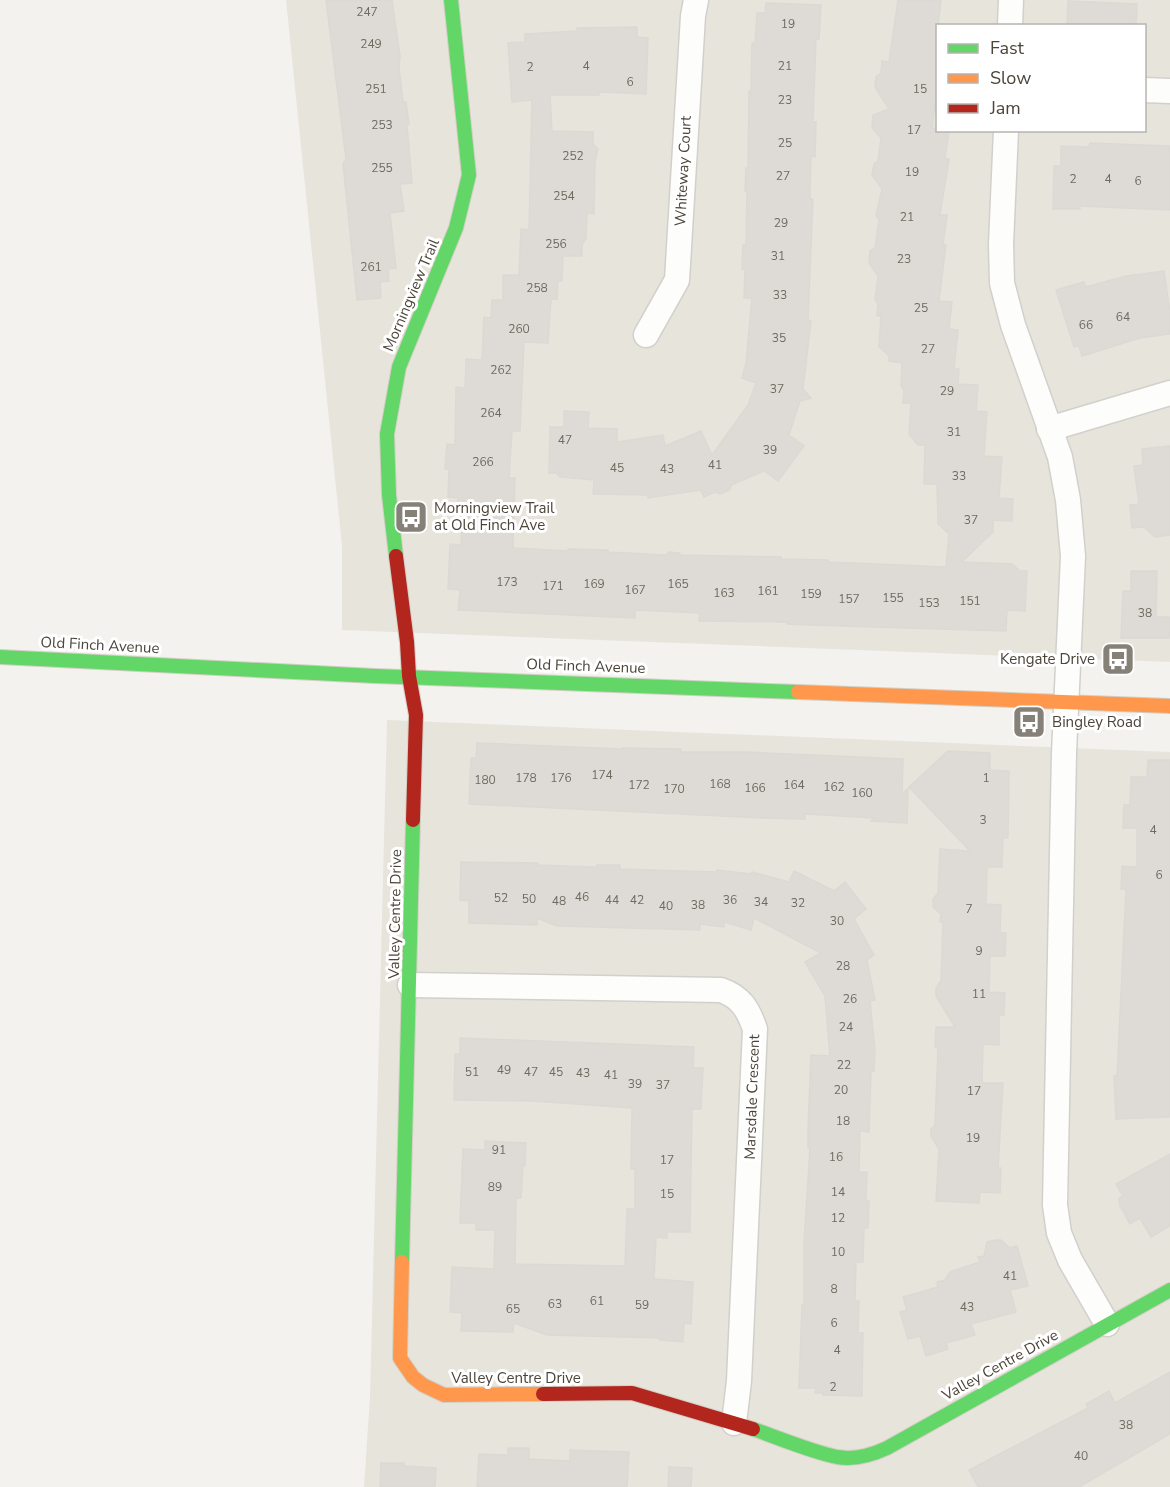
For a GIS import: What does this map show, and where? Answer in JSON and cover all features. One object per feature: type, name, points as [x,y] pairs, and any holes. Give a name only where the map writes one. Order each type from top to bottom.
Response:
[{"type":"street","name":"Morningview Trail","points":[[409,676],[389,495],[387,434],[399,367],[456,228],[469,175],[451,0]]},
{"type":"street","name":"Whiteway Court","points":[[646,335],[677,280],[693,16],[696,0]]},
{"type":"street","points":[[1010,24],[1011,0]]},
{"type":"street","points":[[1146,90],[1170,91]]},
{"type":"street","points":[[1006,132],[1001,244],[1002,283],[1013,325],[1060,457],[1068,500],[1072,556],[1055,1205],[1059,1233],[1070,1260],[1107,1324]]},
{"type":"street","points":[[1049,429],[1170,393]]},
{"type":"street","name":"Old Finch Avenue","points":[[0,657],[375,676],[1170,706]]},
{"type":"street","name":"Valley Centre Drive","points":[[409,676],[416,727],[400,1358],[417,1383],[426,1389],[444,1395],[632,1393],[837,1456],[853,1458],[873,1455],[1170,1290]]},
{"type":"street","name":"Marsdale Crescent","points":[[410,985],[721,990],[745,1004],[755,1029],[739,1381],[734,1423]]},
{"type":"shaded area","points":[[286,0],[1170,0],[1170,662],[342,630],[342,546]]},
{"type":"shaded area","points":[[387,720],[1170,752],[1170,1487],[364,1487],[370,1396]]},
{"type":"building","points":[[326,0],[392,0],[400,56],[403,102],[406,102],[409,124],[407,125],[412,183],[400,184],[404,211],[390,213],[396,268],[388,269],[389,281],[380,282],[381,298],[357,300],[343,164],[346,159]]},
{"type":"building","points":[[898,0],[941,0],[938,24],[936,24],[936,99],[932,128],[936,129],[936,132],[949,132],[945,158],[949,159],[940,215],[947,215],[939,301],[952,302],[949,329],[958,330],[954,369],[959,369],[958,384],[978,385],[976,411],[987,412],[984,456],[1002,457],[999,498],[1013,499],[1012,521],[993,520],[993,532],[962,562],[1012,564],[1020,571],[1027,571],[1025,611],[1007,610],[1006,631],[809,625],[787,624],[787,622],[699,621],[700,613],[635,610],[635,618],[458,610],[460,590],[448,589],[450,544],[461,545],[463,505],[457,505],[458,498],[448,497],[449,469],[445,469],[447,444],[455,445],[456,387],[465,388],[466,359],[482,360],[484,317],[491,318],[492,300],[503,300],[503,275],[519,275],[521,229],[529,230],[532,100],[512,102],[508,43],[525,42],[525,34],[577,31],[577,28],[637,27],[637,37],[648,38],[646,94],[599,92],[599,95],[550,95],[552,131],[593,132],[593,144],[598,149],[595,161],[594,214],[587,213],[586,239],[582,244],[582,256],[563,256],[562,281],[558,281],[557,299],[551,299],[548,343],[524,342],[520,431],[512,431],[509,478],[515,478],[513,548],[568,551],[568,549],[608,550],[608,552],[666,555],[669,552],[681,555],[781,557],[781,559],[828,560],[828,562],[946,567],[949,534],[938,524],[937,484],[924,484],[925,445],[918,445],[909,434],[911,403],[903,403],[902,363],[889,361],[889,356],[879,347],[881,316],[877,316],[878,304],[875,299],[878,276],[869,263],[870,251],[875,248],[879,219],[876,216],[882,189],[872,175],[874,164],[878,161],[881,138],[872,128],[873,115],[889,109],[875,87],[876,77],[881,73],[882,61],[889,62]]},
{"type":"building","points":[[1068,1],[1137,4],[1136,24],[1067,24]]},
{"type":"building","points":[[766,3],[821,5],[819,39],[816,39],[813,122],[816,122],[815,157],[811,156],[810,199],[813,199],[808,321],[811,321],[803,389],[811,398],[800,401],[789,435],[804,446],[778,481],[764,471],[731,485],[730,490],[720,494],[715,492],[704,497],[701,490],[648,498],[648,495],[593,494],[594,480],[560,477],[556,473],[549,473],[550,427],[564,427],[564,411],[589,412],[588,428],[617,429],[617,442],[663,435],[665,446],[701,431],[712,455],[748,405],[756,383],[742,378],[746,363],[752,298],[744,298],[745,269],[742,269],[743,245],[746,245],[747,191],[745,191],[746,168],[748,168],[752,43],[755,44],[757,13],[765,13]]},
{"type":"building","points":[[1090,143],[1170,146],[1170,210],[1080,206],[1080,209],[1053,209],[1054,166],[1061,166],[1061,146],[1089,147]]},
{"type":"building","points":[[1164,271],[1170,313],[1170,334],[1140,338],[1082,356],[1079,346],[1074,347],[1056,290],[1084,282],[1086,287],[1126,276]]},
{"type":"building","points":[[1170,446],[1170,535],[1155,537],[1144,527],[1132,528],[1130,505],[1139,504],[1134,466],[1143,465],[1142,449]]},
{"type":"building","points":[[1131,571],[1157,571],[1156,617],[1170,617],[1170,638],[1121,638],[1123,591],[1131,591]]},
{"type":"building","points":[[477,743],[903,759],[902,794],[908,788],[907,823],[871,821],[874,818],[805,814],[805,819],[763,818],[469,804],[471,758],[476,758]]},
{"type":"building","points":[[948,751],[990,753],[990,770],[1009,771],[1008,838],[1003,838],[1002,867],[987,867],[986,904],[1001,905],[1000,933],[1006,933],[1005,956],[990,956],[989,992],[1005,993],[1004,1015],[999,1015],[999,1045],[983,1044],[982,1083],[1003,1083],[998,1168],[1001,1168],[1000,1193],[980,1192],[979,1203],[936,1201],[939,1149],[931,1136],[931,1129],[935,1125],[938,1048],[935,1047],[936,1027],[955,1027],[936,996],[936,988],[941,981],[943,922],[940,922],[941,914],[933,907],[933,899],[938,893],[940,849],[970,851],[909,787]]},
{"type":"building","points":[[1148,760],[1170,760],[1170,1117],[1116,1119],[1114,1076],[1117,1076],[1126,889],[1121,889],[1122,866],[1137,867],[1137,828],[1123,828],[1124,805],[1130,805],[1131,777],[1147,777]]},
{"type":"building","points":[[461,862],[538,863],[538,865],[597,867],[597,865],[620,865],[620,869],[716,872],[717,870],[751,874],[752,872],[789,882],[794,871],[834,891],[845,882],[866,909],[854,919],[874,955],[867,960],[875,1000],[870,1001],[875,1050],[874,1071],[871,1071],[869,1132],[860,1131],[859,1172],[867,1172],[866,1200],[869,1201],[868,1228],[864,1228],[863,1262],[856,1262],[855,1301],[859,1301],[858,1333],[863,1333],[862,1396],[823,1395],[823,1393],[815,1393],[816,1388],[799,1388],[810,1148],[808,1148],[808,1129],[811,1055],[830,1056],[825,996],[805,962],[821,953],[754,918],[751,930],[724,922],[724,927],[700,924],[700,930],[557,926],[537,918],[537,925],[469,923],[469,901],[460,900]]},
{"type":"building","points":[[460,1038],[694,1047],[693,1068],[703,1068],[701,1109],[692,1109],[690,1232],[667,1232],[667,1238],[656,1237],[654,1279],[693,1282],[691,1324],[684,1323],[683,1342],[660,1340],[660,1338],[547,1335],[514,1323],[513,1332],[461,1331],[462,1313],[450,1312],[452,1267],[494,1269],[495,1230],[476,1230],[476,1223],[460,1223],[463,1149],[485,1150],[485,1141],[526,1143],[521,1198],[516,1198],[515,1264],[625,1266],[627,1209],[635,1209],[635,1169],[631,1169],[632,1108],[533,1101],[454,1100],[455,1054],[460,1054]]},
{"type":"building","points":[[1170,1154],[1170,1226],[1151,1237],[1140,1218],[1130,1224],[1120,1206],[1119,1198],[1123,1196],[1116,1184]]},
{"type":"building","points":[[1001,1240],[1010,1248],[1017,1246],[1028,1286],[1010,1290],[1016,1312],[971,1324],[975,1335],[946,1343],[948,1349],[926,1356],[920,1336],[908,1339],[900,1312],[907,1310],[903,1297],[938,1287],[937,1282],[945,1280],[950,1272],[980,1262],[978,1257],[984,1256],[987,1242]]},
{"type":"building","points":[[1170,1372],[1170,1434],[1079,1487],[978,1487],[969,1470],[1088,1408],[1086,1404],[1109,1391],[1115,1403]]},
{"type":"building","points":[[508,1448],[529,1448],[529,1459],[570,1461],[570,1450],[629,1452],[627,1487],[477,1487],[479,1454],[508,1455]]},
{"type":"building","points":[[381,1463],[404,1463],[404,1466],[436,1468],[435,1487],[380,1487]]},
{"type":"building","points":[[669,1467],[692,1468],[691,1487],[668,1487]]},
{"type":"traffic: fast","points":[[396,556],[389,495],[387,434],[399,367],[456,228],[469,175],[451,0]]},
{"type":"traffic: fast","points":[[0,657],[375,676],[798,692]]},
{"type":"traffic: fast","points":[[402,1262],[413,820]]},
{"type":"traffic: fast","points":[[753,1429],[837,1457],[856,1457],[875,1453],[1170,1290]]},
{"type":"traffic: slow","points":[[798,692],[1170,706]]},
{"type":"traffic: slow","points":[[402,1262],[400,1358],[413,1377],[423,1385],[444,1395],[543,1394]]},
{"type":"traffic: jam","points":[[396,556],[409,676],[416,715],[413,820]]},
{"type":"traffic: jam","points":[[543,1394],[632,1393],[753,1429]]},
{"type":"place","name":"Morningview Trail at Old Finch Ave","points":[[411,517]]},
{"type":"place","name":"Kengate Drive","points":[[1118,659]]},
{"type":"place","name":"Bingley Road","points":[[1029,722]]}]
